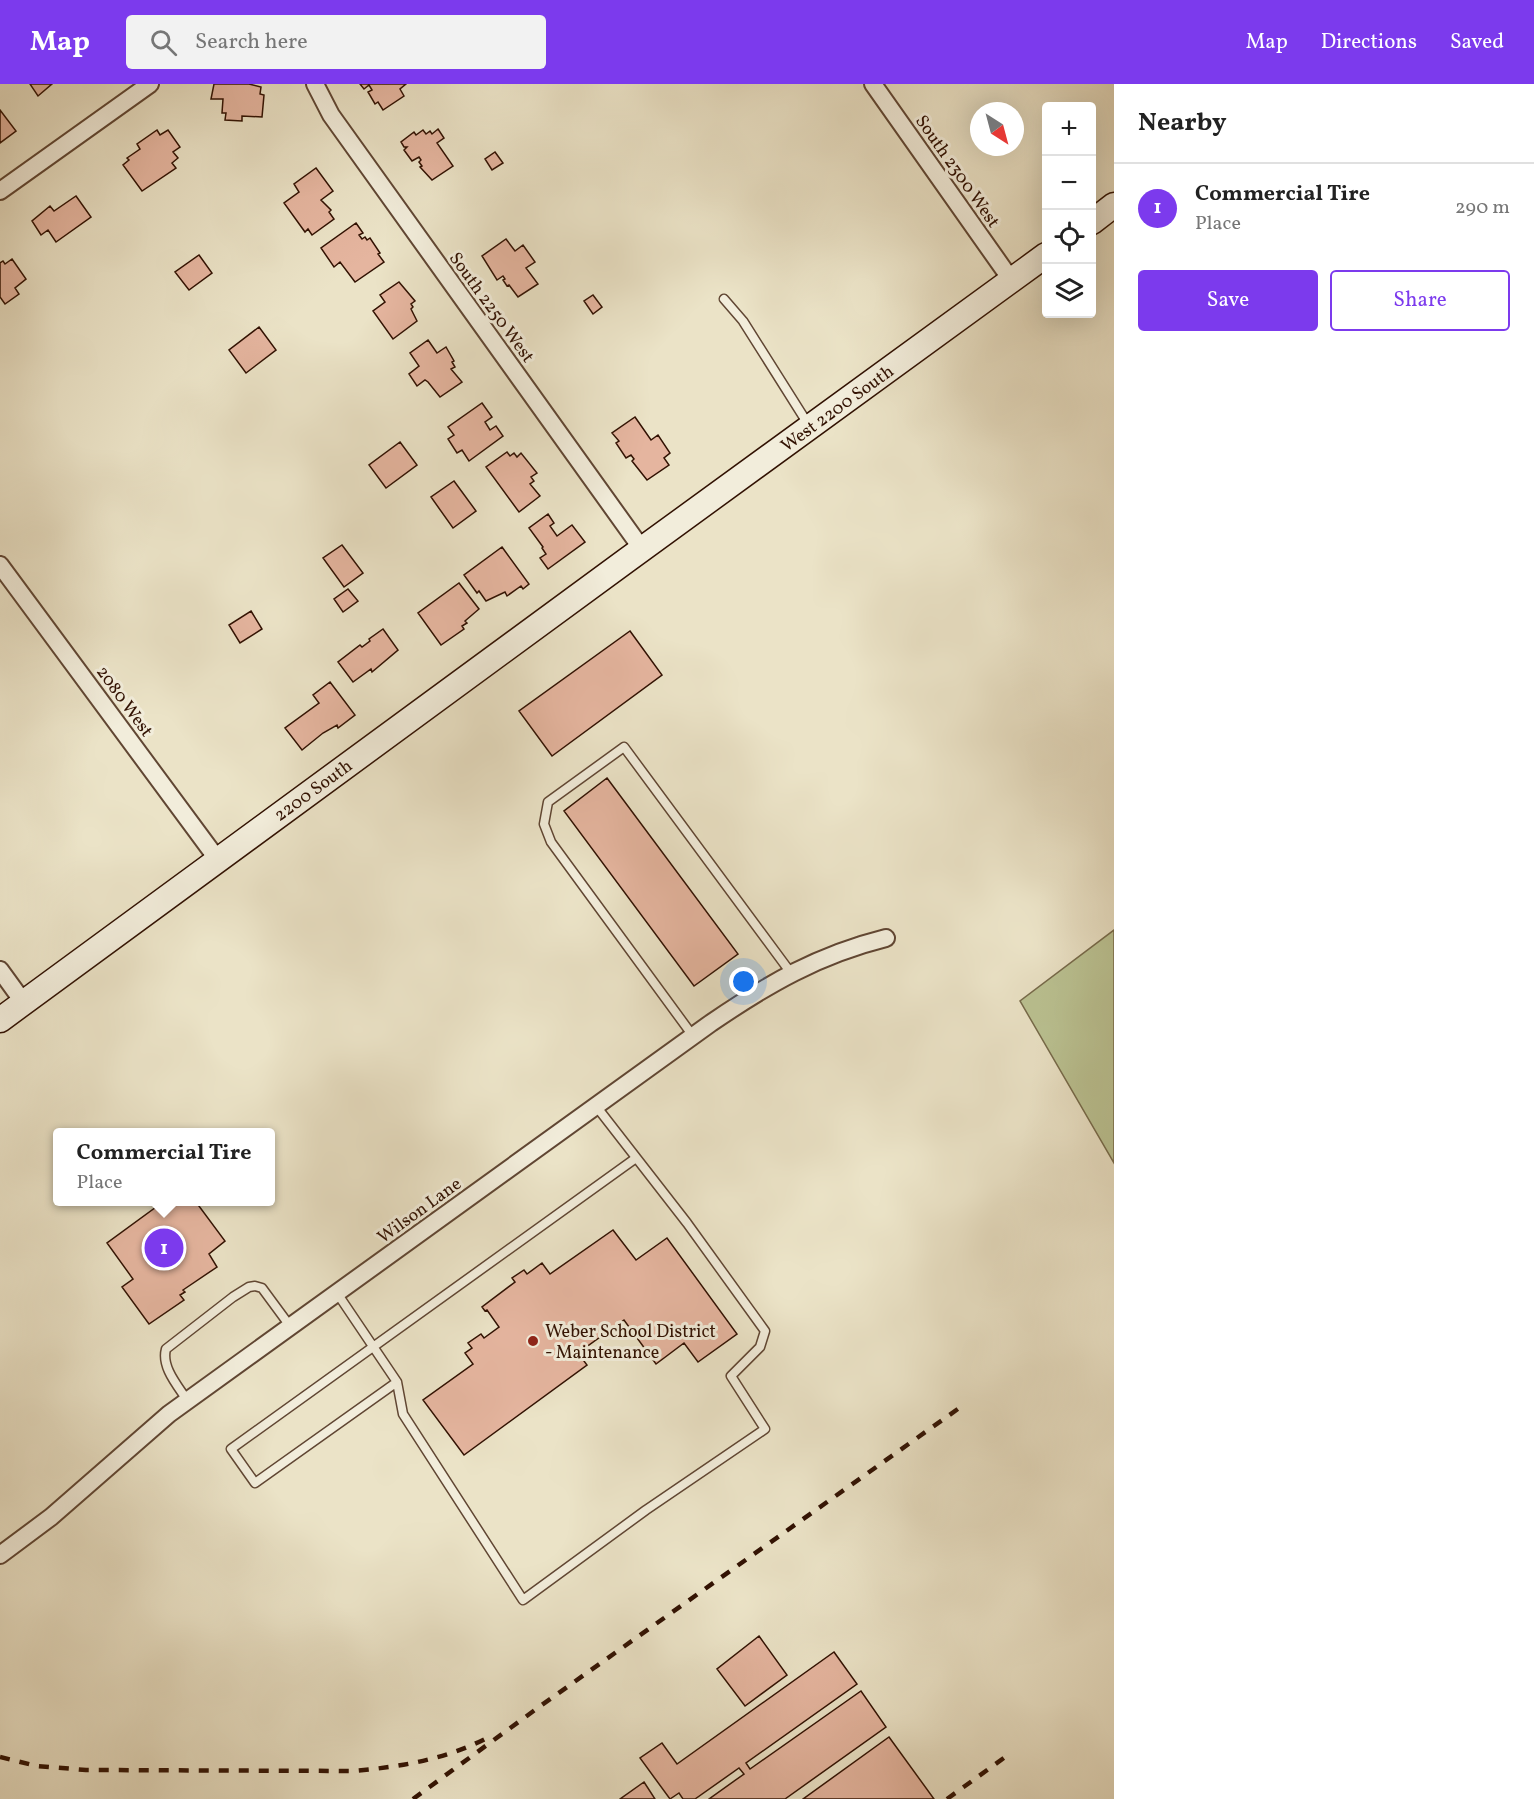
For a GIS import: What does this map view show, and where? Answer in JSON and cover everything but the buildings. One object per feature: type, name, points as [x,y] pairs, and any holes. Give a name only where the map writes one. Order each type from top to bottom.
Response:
[{"type":"street","points":[[0,191],[150,84]]},
{"type":"street","name":"South 2250 West","points":[[315,84],[331,115],[634,555]]},
{"type":"street","name":"South 2300 West","points":[[873,84],[1012,281]]},
{"type":"street","points":[[1096,219],[1114,205]]},
{"type":"street","name":"West 2200 South","points":[[634,555],[1042,259]]},
{"type":"street","name":"2200 South","points":[[0,1020],[634,555]]},
{"type":"street","name":"2080 West","points":[[0,565],[218,860]]},
{"type":"street","name":"Wilson Lane","points":[[0,1555],[51,1517],[147,1432],[187,1400],[693,1036],[761,989],[861,944],[886,938]]},
{"type":"street","points":[[0,970],[24,1003]]},
{"type":"lane","points":[[724,299],[743,321],[810,427]]},
{"type":"lane","points":[[693,1036],[551,842],[544,824],[548,802],[624,747],[791,974]]},
{"type":"lane","points":[[337,1293],[397,1382],[403,1414],[523,1600],[646,1510],[765,1429],[730,1376],[760,1347],[765,1331],[596,1106]]},
{"type":"lane","points":[[397,1382],[255,1483],[231,1449],[636,1158]]},
{"type":"lane","points":[[187,1400],[167,1368],[165,1349],[233,1297],[249,1287],[262,1288],[290,1326]]},
{"type":"green space","points":[[1114,930],[1114,1163],[1020,1001]]},
{"type":"railway","points":[[413,1799],[962,1406]]},
{"type":"railway","points":[[0,1757],[37,1766],[86,1770],[353,1771],[437,1757],[485,1739]]},
{"type":"railway","points":[[947,1799],[1008,1755]]},
{"type":"place","name":"Commercial Tire","points":[[164,1248]]},
{"type":"place","name":"Weber School District - Maintenance","points":[[533,1341]]}]
